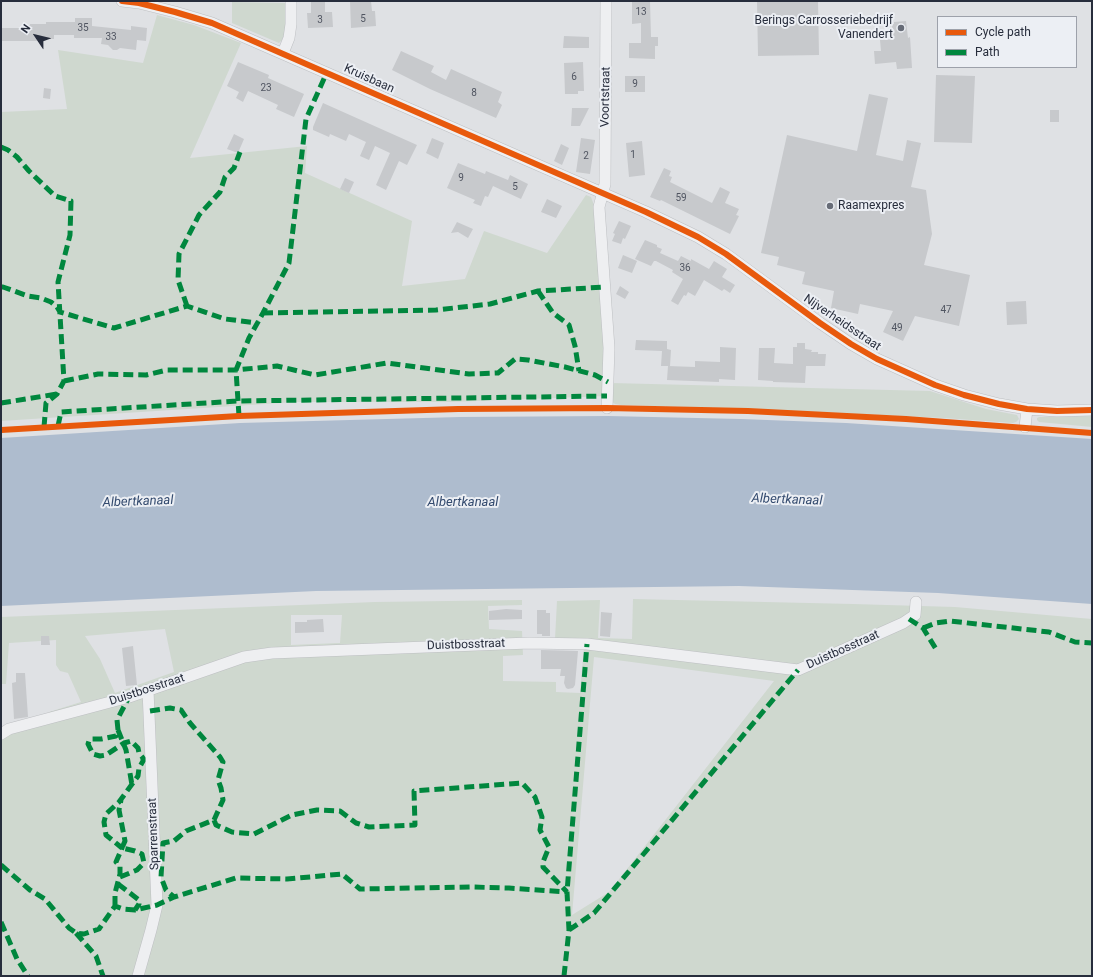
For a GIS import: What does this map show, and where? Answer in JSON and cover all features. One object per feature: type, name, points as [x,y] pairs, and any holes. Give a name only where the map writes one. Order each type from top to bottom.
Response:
[{"type":"street","name":"Kruisbaan","points":[[122,1],[139,3],[212,22],[602,193]]},
{"type":"street","points":[[283,53],[289,38],[291,24],[291,1]]},
{"type":"street","name":"Voortstraat","points":[[602,193],[605,184],[606,1]]},
{"type":"street","points":[[602,193],[599,207],[609,348],[607,408]]},
{"type":"street","name":"Nijverheidsstraat","points":[[602,193],[698,237],[726,254],[820,323],[877,360],[935,385],[964,395],[999,404],[1027,409],[1058,411],[1092,410]]},
{"type":"street","points":[[1025,427],[1027,409]]},
{"type":"street","name":"Duistbosstraat","points":[[1,734],[9,729],[129,697],[244,657],[272,653],[529,643],[587,644],[798,670],[904,623],[915,615],[916,602]]},
{"type":"street","name":"Sparrenstraat","points":[[138,976],[157,905],[148,690]]},
{"type":"shaded area","points":[[232,2],[287,3],[287,29],[282,40],[279,43],[232,23]]},
{"type":"shaded area","points":[[157,15],[194,25],[241,43],[190,158],[307,146],[305,173],[412,221],[402,286],[465,279],[484,231],[547,253],[586,195],[591,197],[595,208],[607,396],[450,402],[296,402],[1,421],[1,112],[67,109],[58,50],[143,63]]},
{"type":"shaded area","points":[[611,383],[930,391],[986,409],[1017,415],[1019,419],[1013,423],[944,418],[749,409],[621,405],[615,404],[610,400]]},
{"type":"shaded area","points":[[1092,416],[1092,427],[1039,422],[1037,420],[1039,417]]},
{"type":"shaded area","points":[[633,599],[955,607],[1092,619],[1092,976],[1,976],[1,739],[13,733],[49,723],[49,712],[81,702],[68,673],[60,671],[56,665],[56,640],[9,643],[6,684],[1,684],[1,617],[375,602],[522,600],[522,605],[488,606],[489,629],[522,631],[523,655],[503,656],[503,681],[556,682],[556,692],[580,693],[584,647],[555,639],[557,601],[600,600],[598,638],[632,639]],"holes":[[[291,615],[342,615],[340,643],[291,645]],[[165,629],[174,672],[115,693],[100,659],[85,636]],[[594,657],[774,681],[609,892],[572,915]]]},
{"type":"water","name":"Albertkanaal","points":[[608,416],[846,423],[1092,439],[1092,604],[938,593],[739,586],[316,591],[1,606],[1,438],[240,423],[460,417]]},
{"type":"building","points":[[311,1],[325,1],[325,12],[332,12],[333,27],[308,28],[307,13],[311,13]]},
{"type":"building","points":[[350,1],[371,1],[372,11],[375,11],[376,26],[351,28]]},
{"type":"building","points":[[650,1],[651,37],[658,37],[658,46],[655,46],[655,59],[629,58],[629,43],[641,43],[641,23],[632,24],[632,2]]},
{"type":"building","points":[[757,1],[818,1],[819,55],[758,56]]},
{"type":"building","points":[[75,18],[92,18],[92,26],[131,30],[131,26],[147,28],[146,41],[137,40],[136,50],[120,48],[113,50],[108,45],[101,44],[102,38],[74,38],[74,35],[54,35],[54,39],[37,39],[37,41],[1,41],[1,28],[25,28],[25,25],[46,24],[46,22],[75,22]]},
{"type":"building","points":[[906,21],[908,38],[910,37],[912,68],[897,69],[896,62],[875,64],[874,51],[881,51],[880,40],[893,39],[892,24],[894,24],[894,22]]},
{"type":"building","points":[[564,36],[589,37],[589,48],[563,48]]},
{"type":"building","points":[[401,51],[434,66],[431,72],[446,80],[451,69],[502,92],[498,102],[502,105],[496,118],[430,89],[392,70]]},
{"type":"building","points":[[238,62],[269,75],[268,78],[304,94],[294,117],[276,109],[278,105],[248,91],[243,102],[236,98],[239,92],[227,86]]},
{"type":"building","points":[[583,62],[584,91],[578,91],[578,94],[565,94],[564,63]]},
{"type":"building","points":[[936,75],[975,76],[972,143],[934,142]]},
{"type":"building","points":[[625,76],[645,76],[645,92],[625,92]]},
{"type":"building","points":[[44,88],[51,89],[50,99],[43,98]]},
{"type":"building","name":"Raamexpres","points":[[869,94],[888,98],[876,155],[903,161],[907,140],[921,143],[911,187],[926,190],[932,234],[924,265],[970,275],[959,326],[915,316],[903,341],[883,332],[893,311],[860,304],[858,314],[831,308],[834,291],[802,284],[805,272],[777,265],[779,257],[761,253],[787,135],[857,151]]},
{"type":"building","points":[[323,103],[417,145],[407,165],[399,161],[386,190],[376,185],[390,153],[375,146],[369,160],[360,156],[366,142],[349,134],[346,141],[330,134],[329,137],[313,130]]},
{"type":"building","points":[[572,108],[589,108],[580,126],[571,126]]},
{"type":"building","points":[[1050,110],[1059,110],[1059,122],[1050,122]]},
{"type":"building","points":[[234,134],[244,139],[238,153],[227,149]]},
{"type":"building","points":[[432,138],[444,143],[438,159],[426,153]]},
{"type":"building","points":[[581,138],[595,140],[590,174],[576,172]]},
{"type":"building","points":[[642,141],[645,175],[629,177],[626,143]]},
{"type":"building","points":[[561,144],[569,148],[562,165],[554,161]]},
{"type":"building","points":[[458,163],[485,174],[486,171],[508,180],[510,175],[528,184],[521,199],[493,186],[488,197],[485,196],[481,206],[473,203],[475,200],[447,188]]},
{"type":"building","points":[[664,168],[671,171],[669,176],[672,177],[670,182],[712,203],[720,187],[730,192],[725,203],[739,209],[736,215],[739,216],[730,234],[661,200],[660,201],[650,197]]},
{"type":"building","points":[[345,178],[354,182],[349,193],[340,189]]},
{"type":"building","points":[[547,199],[562,206],[556,218],[541,212]]},
{"type":"building","points":[[619,221],[631,226],[621,244],[612,241],[615,234],[613,233]]},
{"type":"building","points":[[457,222],[473,229],[468,238],[458,232],[451,233]]},
{"type":"building","points":[[645,240],[662,249],[660,253],[678,261],[681,256],[691,261],[691,259],[709,269],[714,261],[727,269],[722,277],[735,285],[730,293],[724,289],[722,291],[704,280],[695,296],[688,292],[686,296],[684,295],[678,305],[671,301],[683,279],[672,272],[673,270],[656,261],[654,261],[651,266],[635,259]]},
{"type":"building","points":[[623,255],[637,261],[632,273],[618,268]]},
{"type":"building","points":[[620,286],[629,292],[625,299],[616,294]]},
{"type":"building","points":[[1026,301],[1027,324],[1007,325],[1006,302]]},
{"type":"building","points":[[636,340],[667,341],[667,349],[671,350],[670,366],[661,366],[662,351],[635,350]]},
{"type":"building","points":[[797,343],[805,343],[805,349],[812,350],[811,352],[826,354],[825,366],[806,366],[805,383],[758,380],[759,348],[775,348],[774,363],[793,364],[793,347],[797,347]]},
{"type":"building","points":[[720,347],[736,348],[735,380],[719,379],[719,382],[667,380],[668,366],[695,367],[695,361],[720,362]]},
{"type":"building","points":[[506,609],[522,610],[522,619],[489,620],[489,611]]},
{"type":"building","points":[[537,610],[546,610],[546,613],[550,613],[550,636],[542,636],[542,634],[537,634]]},
{"type":"building","points":[[601,612],[612,613],[610,637],[600,636]]},
{"type":"building","points":[[323,619],[324,632],[295,633],[295,622],[307,622],[307,620]]},
{"type":"building","points":[[41,636],[49,636],[50,645],[41,645]]},
{"type":"building","points":[[133,646],[137,685],[126,686],[122,648]]},
{"type":"building","points":[[541,650],[578,651],[575,685],[573,688],[566,688],[564,683],[565,676],[560,676],[561,669],[541,669]]},
{"type":"building","points":[[16,673],[25,673],[28,717],[14,719],[12,683],[16,682]]},
{"type":"marked path","points":[[239,416],[236,370],[249,338],[289,263],[306,119],[327,72]]},
{"type":"marked path","points":[[1,147],[17,157],[55,196],[71,201],[70,235],[58,282],[64,381],[57,394],[46,403],[44,427]]},
{"type":"marked path","points":[[187,306],[178,280],[179,254],[199,215],[220,192],[225,177],[234,168],[240,152]]},
{"type":"marked path","points":[[1,287],[51,302],[60,312],[114,328],[187,306],[225,319],[258,323]]},
{"type":"marked path","points":[[263,313],[436,310],[490,304],[538,291],[605,287]]},
{"type":"marked path","points":[[538,291],[553,313],[569,325],[575,346],[579,371]]},
{"type":"marked path","points":[[64,381],[98,374],[146,375],[167,370],[236,370],[277,366],[315,375],[387,363],[469,374],[498,373],[515,359],[565,367],[595,375],[608,382]]},
{"type":"marked path","points":[[1,403],[57,394]]},
{"type":"marked path","points":[[58,426],[61,412],[238,401],[607,396]]},
{"type":"marked path","points":[[909,619],[923,628],[936,649]]},
{"type":"marked path","points":[[923,628],[936,623],[950,621],[1049,632],[1075,642],[1092,643]]},
{"type":"marked path","points":[[564,976],[569,930],[567,892],[587,644]]},
{"type":"marked path","points":[[569,930],[594,913],[798,670]]},
{"type":"marked path","points":[[115,906],[115,893],[120,874],[120,866],[116,862],[122,848],[106,835],[104,822],[106,814],[119,802],[138,776],[143,758],[139,753],[138,748],[131,741],[124,743],[106,755],[100,756],[93,754],[88,744],[91,739],[116,736],[118,730],[117,720],[129,697]]},
{"type":"marked path","points":[[150,711],[170,708],[181,710],[223,762],[218,780],[223,800],[214,820],[186,831],[174,841],[163,843],[161,877],[166,890],[174,897]]},
{"type":"marked path","points":[[118,730],[126,750],[132,785]]},
{"type":"marked path","points":[[214,820],[216,825],[232,832],[254,834],[292,815],[317,810],[340,811],[356,823],[369,827],[415,825],[414,791],[522,783],[535,797],[542,817],[540,830],[549,847],[543,862],[543,867],[567,892]]},
{"type":"marked path","points":[[120,877],[137,870],[144,863],[142,854],[122,848],[125,841],[119,810],[121,800]]},
{"type":"marked path","points":[[1,865],[30,890],[45,899],[69,928],[76,933],[84,934],[99,929],[115,906],[123,909],[135,910],[157,905],[174,897],[236,878],[287,879],[342,874],[360,889],[470,887],[567,892]]},
{"type":"marked path","points":[[118,884],[139,900],[139,904],[135,910]]},
{"type":"marked path","points":[[1,922],[17,959],[28,976]]},
{"type":"marked path","points":[[76,933],[96,956],[103,976]]},
{"type":"cycle path","points":[[122,1],[139,3],[212,23],[646,212],[698,237],[726,254],[851,344],[877,359],[935,385],[964,395],[1027,409],[1057,411],[1092,410]]},
{"type":"cycle path","points":[[1,430],[239,416],[458,409],[607,408],[748,411],[906,419],[1092,433]]},
{"type":"place","name":"Berings Carrosseriebedrijf Vanendert","points":[[901,28]]},
{"type":"place","name":"Raamexpres","points":[[830,206]]}]
